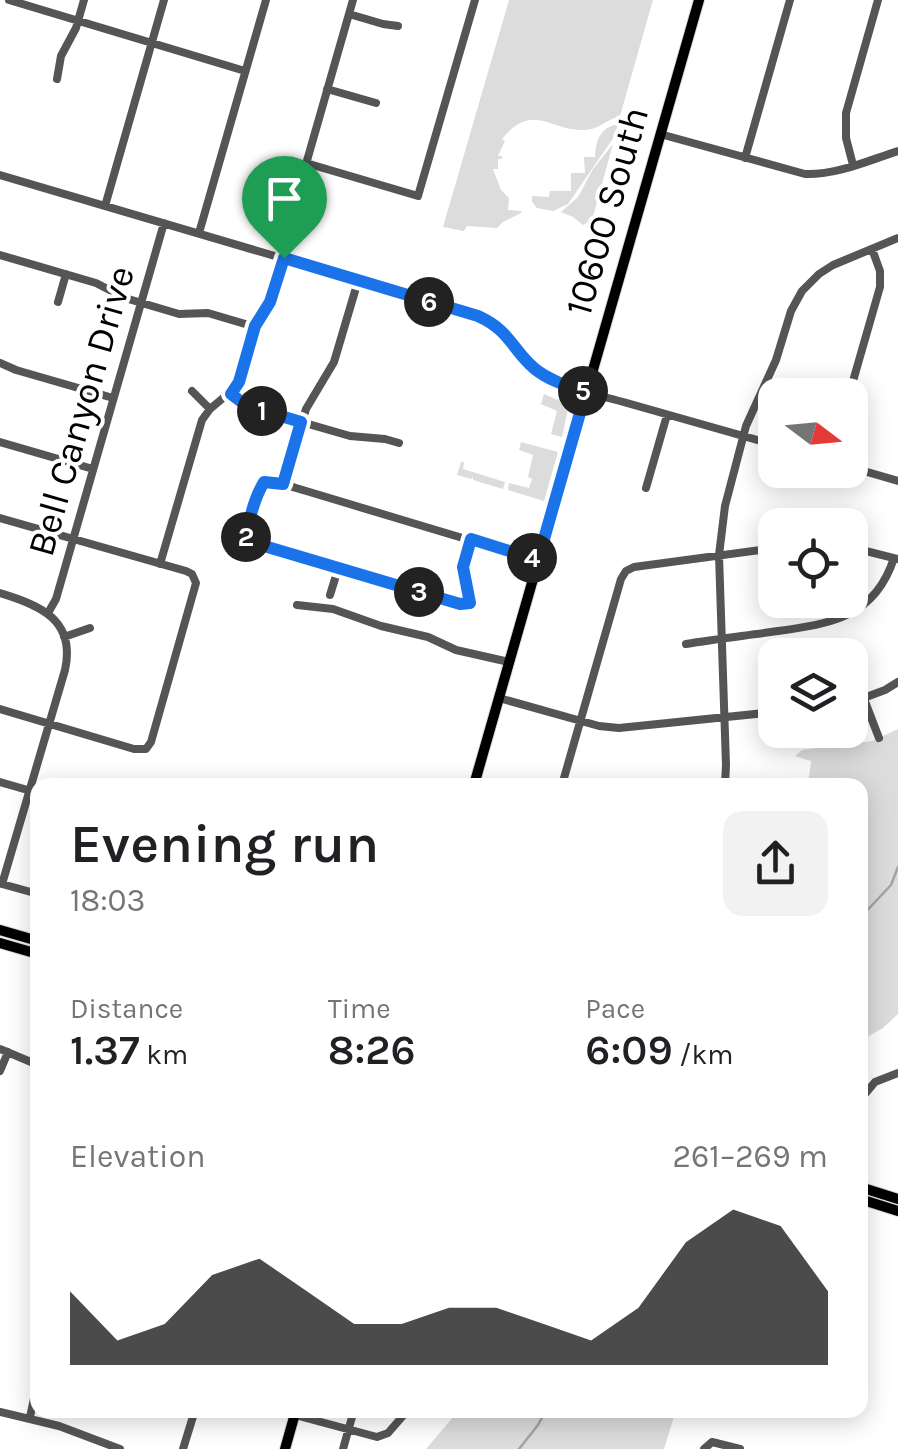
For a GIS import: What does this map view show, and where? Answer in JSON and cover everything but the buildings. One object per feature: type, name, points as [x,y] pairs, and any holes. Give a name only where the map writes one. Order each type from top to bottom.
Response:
[{"type":"main road","name":"10600 South","points":[[476,778],[699,0]]},
{"type":"main road","points":[[0,930],[30,939]]},
{"type":"main road","points":[[0,942],[30,951]]},
{"type":"main road","points":[[868,1190],[898,1200]]},
{"type":"main road","points":[[868,1201],[898,1210]]},
{"type":"main road","points":[[285,1449],[294,1418]]},
{"type":"street","points":[[9,0],[246,70]]},
{"type":"street","points":[[57,78],[61,56],[84,0]]},
{"type":"street","points":[[105,206],[164,0]]},
{"type":"street","points":[[199,233],[266,0]]},
{"type":"street","points":[[160,564],[200,426],[210,409],[231,394],[239,382],[255,326],[270,302],[353,0]]},
{"type":"street","points":[[306,163],[418,196],[474,0]]},
{"type":"street","points":[[744,158],[790,0]]},
{"type":"street","points":[[854,165],[846,138],[846,113],[878,0]]},
{"type":"street","points":[[349,14],[398,26]]},
{"type":"street","points":[[327,89],[376,103]]},
{"type":"street","points":[[660,134],[804,174],[820,174],[898,150]]},
{"type":"street","points":[[0,174],[489,321],[512,340],[534,368],[551,380],[758,440]]},
{"type":"street","name":"Bell Canyon Drive","points":[[48,613],[56,599],[164,223]]},
{"type":"street","points":[[725,778],[719,556],[725,506],[751,411],[776,360],[802,291],[818,274],[898,238]]},
{"type":"street","points":[[854,378],[880,287],[880,271],[872,248]]},
{"type":"street","points":[[0,256],[96,283],[140,304],[179,314],[208,313],[255,326]]},
{"type":"street","points":[[58,302],[66,274]]},
{"type":"street","points":[[283,484],[301,422],[334,362],[358,280]]},
{"type":"street","points":[[0,363],[113,398]]},
{"type":"street","points":[[192,391],[210,409]]},
{"type":"street","points":[[231,394],[247,406],[350,436],[399,444]]},
{"type":"street","points":[[646,488],[666,415]]},
{"type":"street","points":[[0,442],[93,469]]},
{"type":"street","points":[[868,472],[898,481]]},
{"type":"street","points":[[471,539],[463,567],[470,603],[454,603],[247,541],[247,532],[264,482],[283,484],[471,539],[538,560]]},
{"type":"street","points":[[0,518],[186,571],[194,577],[196,587],[146,749],[0,709]]},
{"type":"street","points":[[564,778],[626,570],[758,550]]},
{"type":"street","points":[[686,644],[840,619],[872,598],[896,559],[868,552]]},
{"type":"street","points":[[330,595],[338,569]]},
{"type":"street","points":[[0,593],[33,603],[48,613],[64,637],[67,662],[36,778]]},
{"type":"street","points":[[298,605],[333,609],[428,637],[456,650],[510,662]]},
{"type":"street","points":[[64,637],[90,628]]},
{"type":"street","points":[[868,697],[898,682]]},
{"type":"street","points":[[499,698],[620,728],[758,714]]},
{"type":"street","points":[[868,710],[878,738]]},
{"type":"street","points":[[0,782],[30,791]]},
{"type":"street","points":[[30,801],[2,884],[30,892]]},
{"type":"street","points":[[0,1070],[4,1051],[30,1062]]},
{"type":"street","points":[[868,1090],[875,1082],[898,1074]]},
{"type":"street","points":[[0,1412],[60,1426],[120,1449]]},
{"type":"street","points":[[183,1449],[193,1418]]},
{"type":"street","points":[[313,1418],[382,1436],[401,1418]]},
{"type":"street","points":[[343,1449],[352,1418]]},
{"type":"street","points":[[706,1446],[712,1442],[740,1449]]},
{"type":"shaded area","points":[[509,0],[653,0],[620,116],[591,129],[578,130],[535,120],[514,127],[502,139],[505,141],[498,156],[502,159],[498,159],[498,169],[493,169],[501,190],[509,198],[508,210],[521,213],[497,228],[467,226],[464,231],[443,227]]},
{"type":"shaded area","points":[[618,124],[614,137],[568,204],[553,211],[537,208],[532,196],[549,197],[550,191],[571,191],[571,173],[585,173],[584,157],[595,157],[600,136]]},
{"type":"shaded area","points":[[613,144],[592,220],[583,225],[561,212],[578,197]]},
{"type":"shaded area","points":[[544,394],[570,400],[562,437],[551,434],[557,411],[541,404]]},
{"type":"shaded area","points":[[521,442],[558,452],[544,501],[508,490],[509,483],[529,488],[532,479],[528,477],[533,455],[519,450]]},
{"type":"shaded area","points":[[461,462],[463,469],[505,482],[503,489],[457,475]]},
{"type":"shaded area","points":[[898,729],[898,1014],[868,1036],[868,778],[809,778],[811,761],[795,756],[802,750],[818,748],[868,748],[868,742]]},
{"type":"shaded area","points":[[452,1418],[674,1418],[664,1449],[426,1449]]},
{"type":"waterway","points":[[868,909],[891,885],[898,867]]},
{"type":"waterway","points":[[519,1449],[542,1418]]},
{"type":"route","points":[[284,258],[478,316],[499,328],[534,368],[551,380],[586,392],[538,560],[471,539],[463,567],[470,603],[460,604],[247,541],[260,488],[264,482],[283,484],[301,422],[247,406],[231,394],[239,382],[255,326],[270,302],[284,258]]}]
